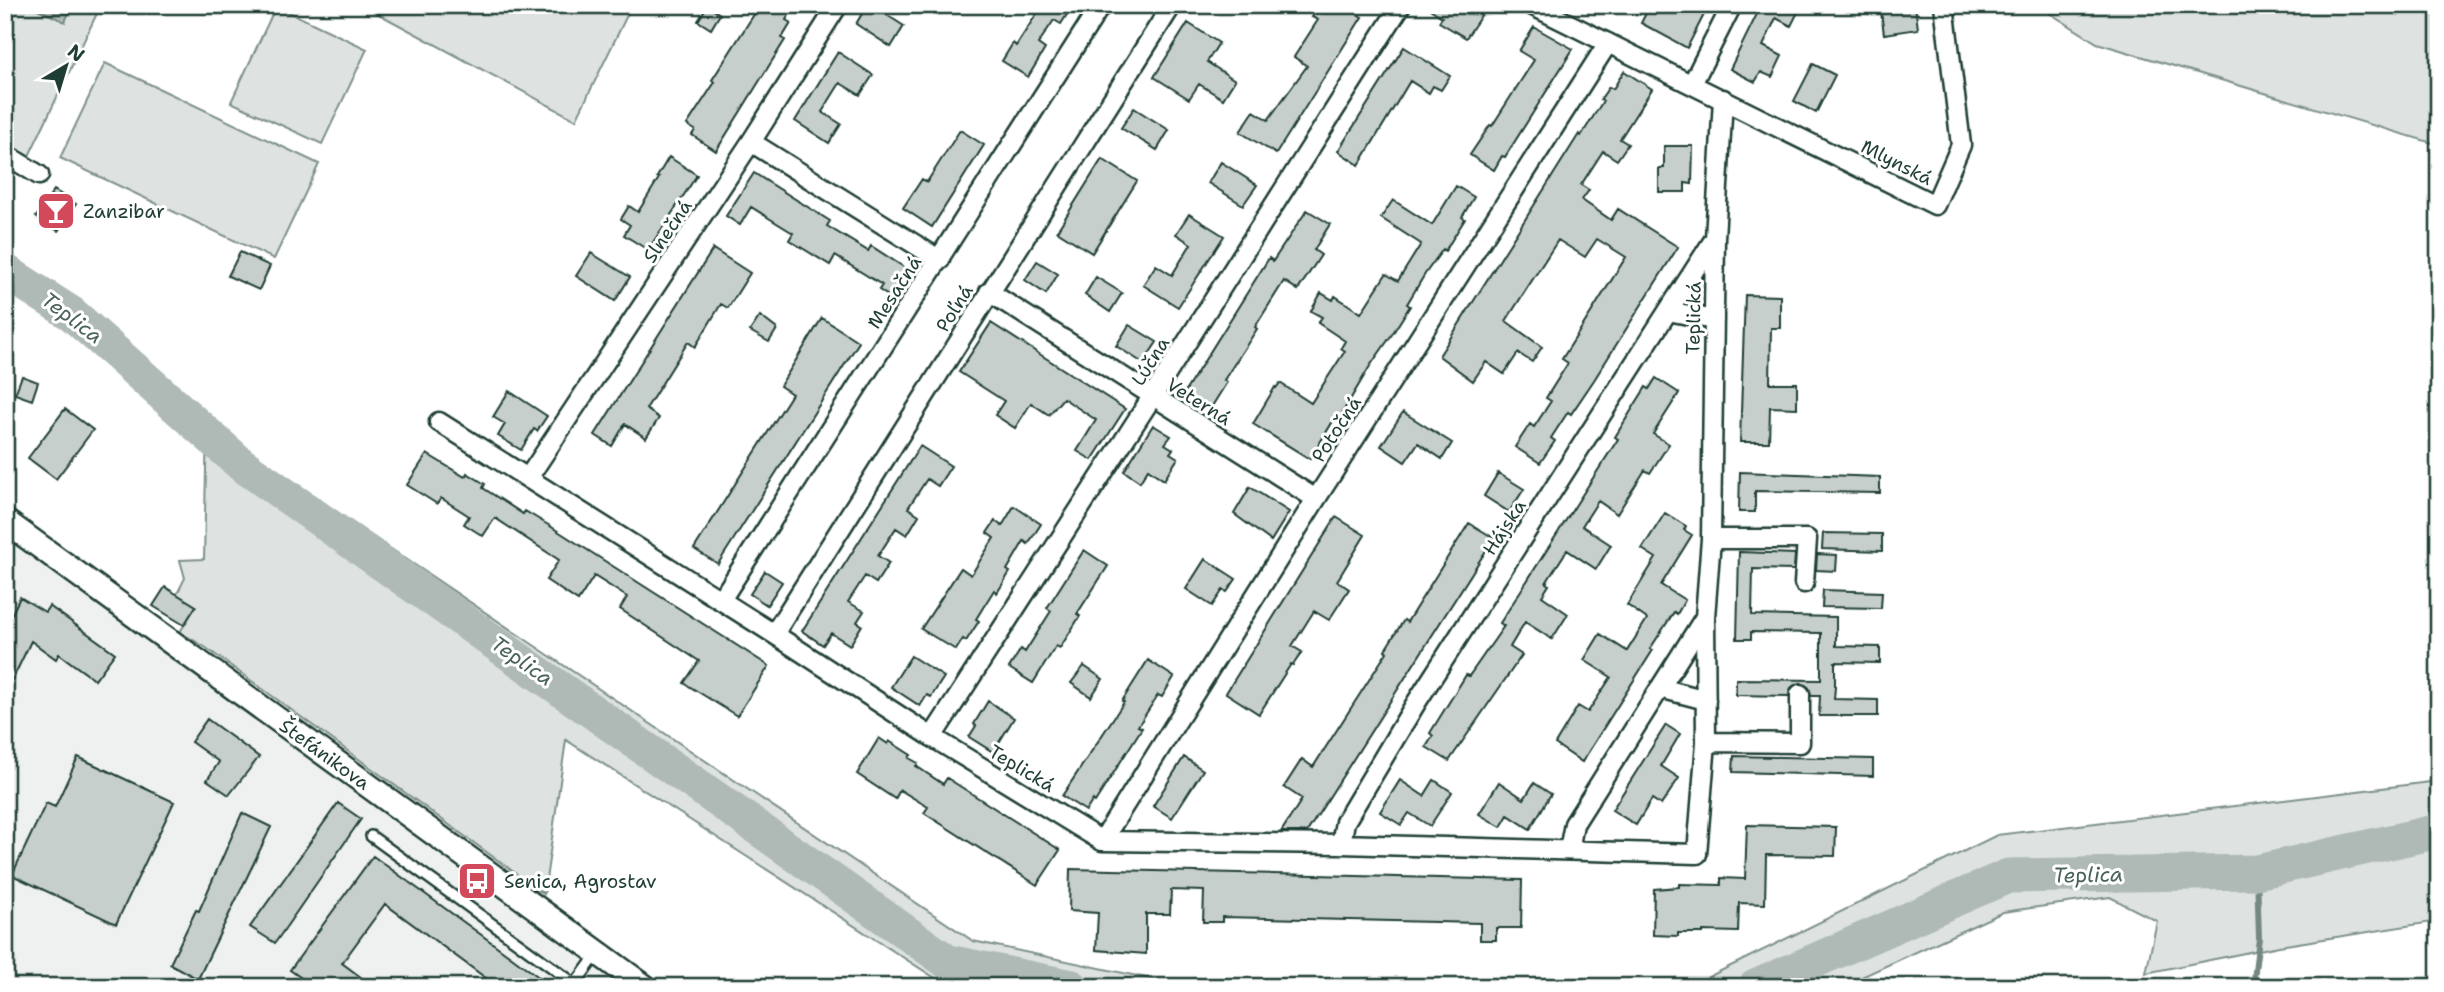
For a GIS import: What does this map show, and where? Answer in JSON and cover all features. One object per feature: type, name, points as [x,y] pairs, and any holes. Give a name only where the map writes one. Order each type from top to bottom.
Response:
[{"type":"street","name":"Slnečná","points":[[528,478],[751,142],[838,5]]},
{"type":"street","name":"Mesačná","points":[[720,600],[1101,5]]},
{"type":"street","name":"Poľná","points":[[774,634],[1172,5]]},
{"type":"street","name":"Lúčna","points":[[932,737],[1401,5]]},
{"type":"street","name":"Mlynská","points":[[1531,5],[1935,205],[1961,145],[1944,5]]},
{"type":"street","points":[[1692,84],[1732,5]]},
{"type":"street","name":"Potočná","points":[[1102,841],[1316,499],[1608,43]]},
{"type":"street","name":"Teplická","points":[[439,422],[932,737],[1102,841],[1341,844],[1697,854],[1706,742],[1705,617],[1711,538],[1715,238],[1723,99]]},
{"type":"street","points":[[751,142],[940,260]]},
{"type":"street","points":[[5,153],[39,175]]},
{"type":"street","name":"Hájska","points":[[1341,844],[1345,822],[1416,703],[1715,238]]},
{"type":"street","name":"Veterná","points":[[989,292],[1316,499]]},
{"type":"street","points":[[1668,311],[1714,320]]},
{"type":"street","name":"Štefánikova","points":[[5,521],[645,987]]},
{"type":"street","points":[[1711,538],[1807,539],[1804,583]]},
{"type":"street","name":"Teplická","points":[[1569,850],[1574,824],[1705,617]]},
{"type":"street","points":[[1660,688],[1706,700]]},
{"type":"street","points":[[1706,742],[1800,743],[1800,694]]},
{"type":"lane","points":[[371,836],[574,985],[598,953]]},
{"type":"shaded area","points":[[5,5],[101,5],[28,158],[5,144]]},
{"type":"shaded area","points":[[29,5],[72,5],[65,22]]},
{"type":"shaded area","points":[[362,5],[632,5],[576,120]]},
{"type":"shaded area","points":[[2037,5],[2439,5],[2439,145],[2097,43]]},
{"type":"shaded area","points":[[276,6],[367,49],[322,144],[231,102]]},
{"type":"shaded area","points":[[105,63],[319,164],[274,259],[60,158]]},
{"type":"shaded area","points":[[207,425],[973,941],[1189,987],[949,987],[566,740],[544,894],[205,647],[180,632],[196,606],[177,594],[185,578],[180,560],[204,559]]},
{"type":"shaded area","points":[[15,528],[201,643],[636,987],[5,987],[5,550]]},
{"type":"shaded area","points":[[2439,781],[2439,921],[2279,946],[2146,973],[2157,921],[2110,897],[2003,912],[1840,987],[1688,987],[1997,835]]},
{"type":"building","points":[[760,5],[795,5],[786,20],[791,23],[782,38],[785,40],[716,151],[692,135],[695,130],[687,125]]},
{"type":"building","points":[[867,5],[904,26],[891,47],[856,24]]},
{"type":"building","points":[[1031,5],[1073,5],[1061,24],[1054,20],[1038,44],[1045,49],[1028,77],[1002,61],[1013,43],[1016,46],[1039,10]]},
{"type":"building","points":[[1320,5],[1344,5],[1362,17],[1276,154],[1240,132],[1254,111],[1268,120],[1307,66],[1294,57],[1318,20],[1312,17]]},
{"type":"building","points":[[1424,5],[1475,5],[1484,11],[1466,38],[1439,22],[1442,17]]},
{"type":"building","points":[[1650,5],[1668,5],[1680,12],[1683,5],[1709,5],[1687,48],[1641,23]]},
{"type":"building","points":[[1750,5],[1784,5],[1798,12],[1791,26],[1776,18],[1763,46],[1782,56],[1772,77],[1761,72],[1755,82],[1730,69],[1759,10]]},
{"type":"building","points":[[1880,5],[1915,5],[1918,29],[1884,34]]},
{"type":"building","points":[[707,6],[720,14],[711,29],[698,21]]},
{"type":"building","points":[[1188,23],[1219,43],[1207,62],[1235,80],[1223,99],[1199,84],[1189,99],[1154,77]]},
{"type":"building","points":[[1534,27],[1573,49],[1505,157],[1502,156],[1494,170],[1470,155],[1534,60],[1519,51]]},
{"type":"building","points":[[1404,47],[1450,76],[1441,90],[1433,86],[1429,93],[1410,81],[1359,165],[1338,151]]},
{"type":"building","points":[[838,52],[873,75],[860,95],[840,83],[822,112],[841,124],[829,143],[795,121]]},
{"type":"building","points":[[1813,64],[1835,75],[1816,113],[1794,101]]},
{"type":"building","points":[[1624,71],[1652,89],[1620,139],[1628,144],[1617,160],[1603,151],[1581,185],[1589,190],[1582,200],[1611,220],[1618,209],[1678,247],[1594,380],[1551,438],[1555,441],[1540,463],[1515,447],[1530,424],[1534,427],[1551,401],[1546,398],[1568,363],[1562,359],[1626,257],[1597,239],[1585,257],[1558,240],[1506,321],[1542,347],[1532,362],[1518,353],[1504,374],[1486,362],[1473,381],[1439,356],[1579,134],[1581,136],[1603,101],[1600,100],[1609,87],[1613,89]]},
{"type":"building","points":[[1134,108],[1169,130],[1157,150],[1121,128]]},
{"type":"building","points":[[960,130],[984,145],[932,227],[903,208],[922,179],[927,182]]},
{"type":"building","points":[[1664,146],[1693,146],[1692,184],[1685,183],[1685,192],[1659,192],[1659,168],[1664,168]]},
{"type":"building","points":[[669,157],[697,175],[648,250],[624,235],[630,225],[621,219],[629,206],[638,212]]},
{"type":"building","points":[[1102,159],[1137,181],[1092,253],[1057,231]]},
{"type":"building","points":[[1221,162],[1257,185],[1243,205],[1208,183]]},
{"type":"building","points":[[754,173],[830,221],[827,226],[868,251],[871,246],[910,271],[893,299],[879,290],[882,285],[835,256],[830,265],[789,240],[793,233],[751,207],[740,225],[726,216]]},
{"type":"building","points":[[1456,186],[1474,197],[1462,217],[1465,219],[1445,251],[1443,249],[1425,274],[1407,304],[1410,306],[1338,420],[1335,418],[1310,459],[1253,424],[1280,383],[1311,403],[1345,351],[1341,348],[1345,341],[1318,323],[1322,317],[1311,311],[1321,293],[1333,300],[1335,296],[1361,313],[1386,274],[1398,281],[1421,244],[1381,218],[1393,200],[1432,225]]},
{"type":"building","name":"Zanzibar","points":[[54,190],[76,204],[58,231],[36,217]]},
{"type":"building","points":[[1307,210],[1330,224],[1314,250],[1321,255],[1298,290],[1284,281],[1224,380],[1227,382],[1209,411],[1183,395],[1269,258],[1273,261]]},
{"type":"building","points":[[1189,214],[1224,236],[1178,307],[1143,285],[1156,265],[1172,275],[1191,244],[1176,234]]},
{"type":"building","points":[[713,249],[750,273],[728,308],[721,304],[695,347],[688,342],[646,409],[659,418],[646,438],[625,424],[612,446],[595,435]]},
{"type":"building","points":[[240,252],[270,266],[259,290],[228,276]]},
{"type":"building","points":[[591,253],[630,277],[615,301],[576,276]]},
{"type":"building","points":[[1037,261],[1058,274],[1046,294],[1025,280]]},
{"type":"building","points":[[1096,277],[1122,293],[1110,312],[1085,295]]},
{"type":"building","points":[[1745,295],[1780,296],[1780,328],[1771,328],[1770,383],[1797,383],[1797,408],[1770,407],[1769,442],[1740,442]]},
{"type":"building","points":[[760,316],[777,329],[769,342],[750,331]]},
{"type":"building","points":[[822,318],[859,342],[718,564],[694,549],[792,394],[780,386]]},
{"type":"building","points":[[991,323],[1125,409],[1092,460],[1077,451],[1096,420],[1063,398],[1049,415],[1031,403],[1015,428],[995,415],[1004,401],[959,372]]},
{"type":"building","points":[[1129,325],[1157,342],[1143,363],[1116,346]]},
{"type":"building","points":[[22,376],[38,382],[32,400],[15,394]]},
{"type":"building","points":[[1656,378],[1679,393],[1653,434],[1669,444],[1650,473],[1645,470],[1617,514],[1598,501],[1582,526],[1611,545],[1596,569],[1567,550],[1546,583],[1549,585],[1542,596],[1568,614],[1552,639],[1525,622],[1510,647],[1522,655],[1449,761],[1426,747],[1433,736],[1430,733],[1466,675],[1469,676],[1504,626],[1500,623],[1618,439],[1615,437],[1646,387],[1649,389]]},
{"type":"building","points":[[509,391],[547,416],[537,431],[534,429],[521,450],[498,436],[505,424],[493,417]]},
{"type":"building","points":[[65,409],[93,430],[56,479],[28,458]]},
{"type":"building","points":[[1403,412],[1452,443],[1442,459],[1418,443],[1405,462],[1381,446]]},
{"type":"building","points":[[1153,425],[1171,436],[1165,444],[1173,449],[1170,453],[1178,458],[1164,480],[1148,469],[1140,482],[1124,471]]},
{"type":"building","points":[[920,446],[951,466],[938,486],[927,479],[908,508],[919,515],[907,535],[896,528],[878,556],[889,563],[876,583],[865,576],[848,602],[864,611],[857,622],[862,625],[850,645],[831,633],[823,645],[802,631]]},
{"type":"building","points":[[427,454],[465,477],[467,473],[485,484],[483,488],[523,514],[525,511],[550,526],[769,666],[737,716],[684,683],[699,661],[620,609],[627,597],[594,576],[578,601],[546,580],[559,560],[495,518],[483,536],[464,524],[469,516],[441,498],[437,504],[407,485]]},
{"type":"building","points":[[1740,472],[1880,477],[1880,493],[1755,491],[1755,512],[1739,512]]},
{"type":"building","points":[[1498,473],[1524,489],[1509,512],[1484,496]]},
{"type":"building","points":[[1250,487],[1289,512],[1271,541],[1234,514]]},
{"type":"building","points":[[1014,506],[1041,524],[1028,544],[1024,541],[997,593],[994,590],[976,619],[979,621],[966,641],[963,639],[956,650],[921,629],[961,568],[971,575],[994,538],[987,533],[995,521],[1002,526]]},
{"type":"building","points":[[1665,513],[1686,526],[1684,530],[1692,535],[1661,585],[1685,600],[1650,649],[1653,650],[1582,762],[1555,744],[1578,706],[1588,712],[1611,677],[1584,660],[1600,634],[1627,651],[1647,619],[1627,605],[1656,558],[1642,549]]},
{"type":"building","points":[[1336,517],[1365,535],[1337,581],[1349,589],[1329,620],[1314,611],[1292,646],[1302,652],[1293,665],[1291,664],[1259,714],[1226,693]]},
{"type":"building","points":[[1469,523],[1494,538],[1307,832],[1281,832],[1302,799],[1284,787],[1302,759],[1313,767],[1387,652],[1385,650],[1393,637],[1404,620],[1407,622]]},
{"type":"building","points":[[1823,533],[1882,534],[1882,551],[1822,549]]},
{"type":"building","points":[[1084,550],[1108,566],[1077,614],[1080,616],[1060,648],[1056,646],[1033,683],[1009,668],[1021,649],[1025,652],[1051,611],[1047,608]]},
{"type":"building","points":[[1739,552],[1795,554],[1794,570],[1753,569],[1752,615],[1836,617],[1836,646],[1880,647],[1880,663],[1835,662],[1834,699],[1878,700],[1878,716],[1819,716],[1820,696],[1811,696],[1809,688],[1801,683],[1791,688],[1789,696],[1736,695],[1736,679],[1821,680],[1821,633],[1751,632],[1751,639],[1737,639]]},
{"type":"building","points":[[1817,554],[1837,555],[1836,571],[1816,570]]},
{"type":"building","points":[[1205,559],[1236,579],[1227,592],[1223,590],[1212,606],[1186,589]]},
{"type":"building","points":[[765,571],[782,582],[767,605],[750,594]]},
{"type":"building","points":[[165,587],[196,606],[184,625],[153,606]]},
{"type":"building","points":[[1823,590],[1882,592],[1881,608],[1822,607]]},
{"type":"building","points":[[20,597],[45,612],[49,606],[115,653],[95,680],[59,654],[56,659],[31,641],[5,695],[5,628]]},
{"type":"building","points":[[911,656],[944,677],[931,697],[927,695],[920,706],[891,687]]},
{"type":"building","points":[[1148,660],[1174,677],[1162,697],[1158,695],[1138,726],[1142,728],[1095,802],[1093,800],[1086,811],[1062,796],[1124,702],[1122,701]]},
{"type":"building","points":[[1084,666],[1103,679],[1091,697],[1071,683]]},
{"type":"building","points":[[988,701],[1014,718],[993,752],[969,737]]},
{"type":"building","points":[[207,719],[259,757],[229,795],[207,780],[219,762],[191,742]]},
{"type":"building","points":[[1666,725],[1680,734],[1661,766],[1679,778],[1661,805],[1652,799],[1636,825],[1612,810]]},
{"type":"building","points":[[879,738],[911,755],[909,758],[918,763],[916,766],[943,784],[947,778],[1060,850],[1037,885],[924,813],[928,807],[900,790],[895,799],[857,774]]},
{"type":"building","points":[[1734,756],[1873,759],[1873,776],[1733,772]]},
{"type":"building","points":[[78,757],[174,802],[116,924],[12,875],[46,803],[55,807]]},
{"type":"building","points":[[1184,757],[1203,770],[1172,818],[1153,806]]},
{"type":"building","points":[[1400,780],[1424,796],[1434,780],[1452,792],[1430,826],[1409,813],[1401,825],[1380,812]]},
{"type":"building","points":[[1499,782],[1524,799],[1534,783],[1551,794],[1530,829],[1508,815],[1501,827],[1479,814]]},
{"type":"building","points":[[338,803],[361,819],[275,943],[250,927]]},
{"type":"building","points":[[242,813],[271,827],[198,979],[170,964],[196,910],[199,911]]},
{"type":"building","points":[[1747,825],[1836,827],[1835,856],[1766,855],[1765,904],[1739,903],[1738,932],[1703,931],[1678,933],[1678,936],[1653,935],[1654,889],[1679,887],[1679,884],[1721,885],[1721,878],[1745,879]]},
{"type":"building","points":[[373,856],[552,987],[498,987],[385,904],[342,963],[374,987],[314,987],[290,970]]},
{"type":"building","points":[[1070,869],[1522,880],[1521,928],[1496,928],[1496,940],[1480,940],[1480,923],[1222,917],[1222,922],[1203,922],[1204,891],[1171,890],[1170,914],[1146,914],[1146,954],[1096,950],[1098,913],[1069,911]]},
{"type":"waterway","name":"Teplica","points":[[5,271],[72,314],[241,464],[948,962],[1072,987]]},
{"type":"waterway","name":"Teplica","points":[[1755,987],[2008,876],[2257,872],[2439,831]]},
{"type":"waterway","points":[[2253,987],[2259,938],[2257,872]]},
{"type":"waterway","name":"Teplica","points":[[1769,980],[1771,987]]},
{"type":"place","name":"Zanzibar","points":[[56,211]]},
{"type":"place","name":"Senica, Agrostav","points":[[477,881]]}]
